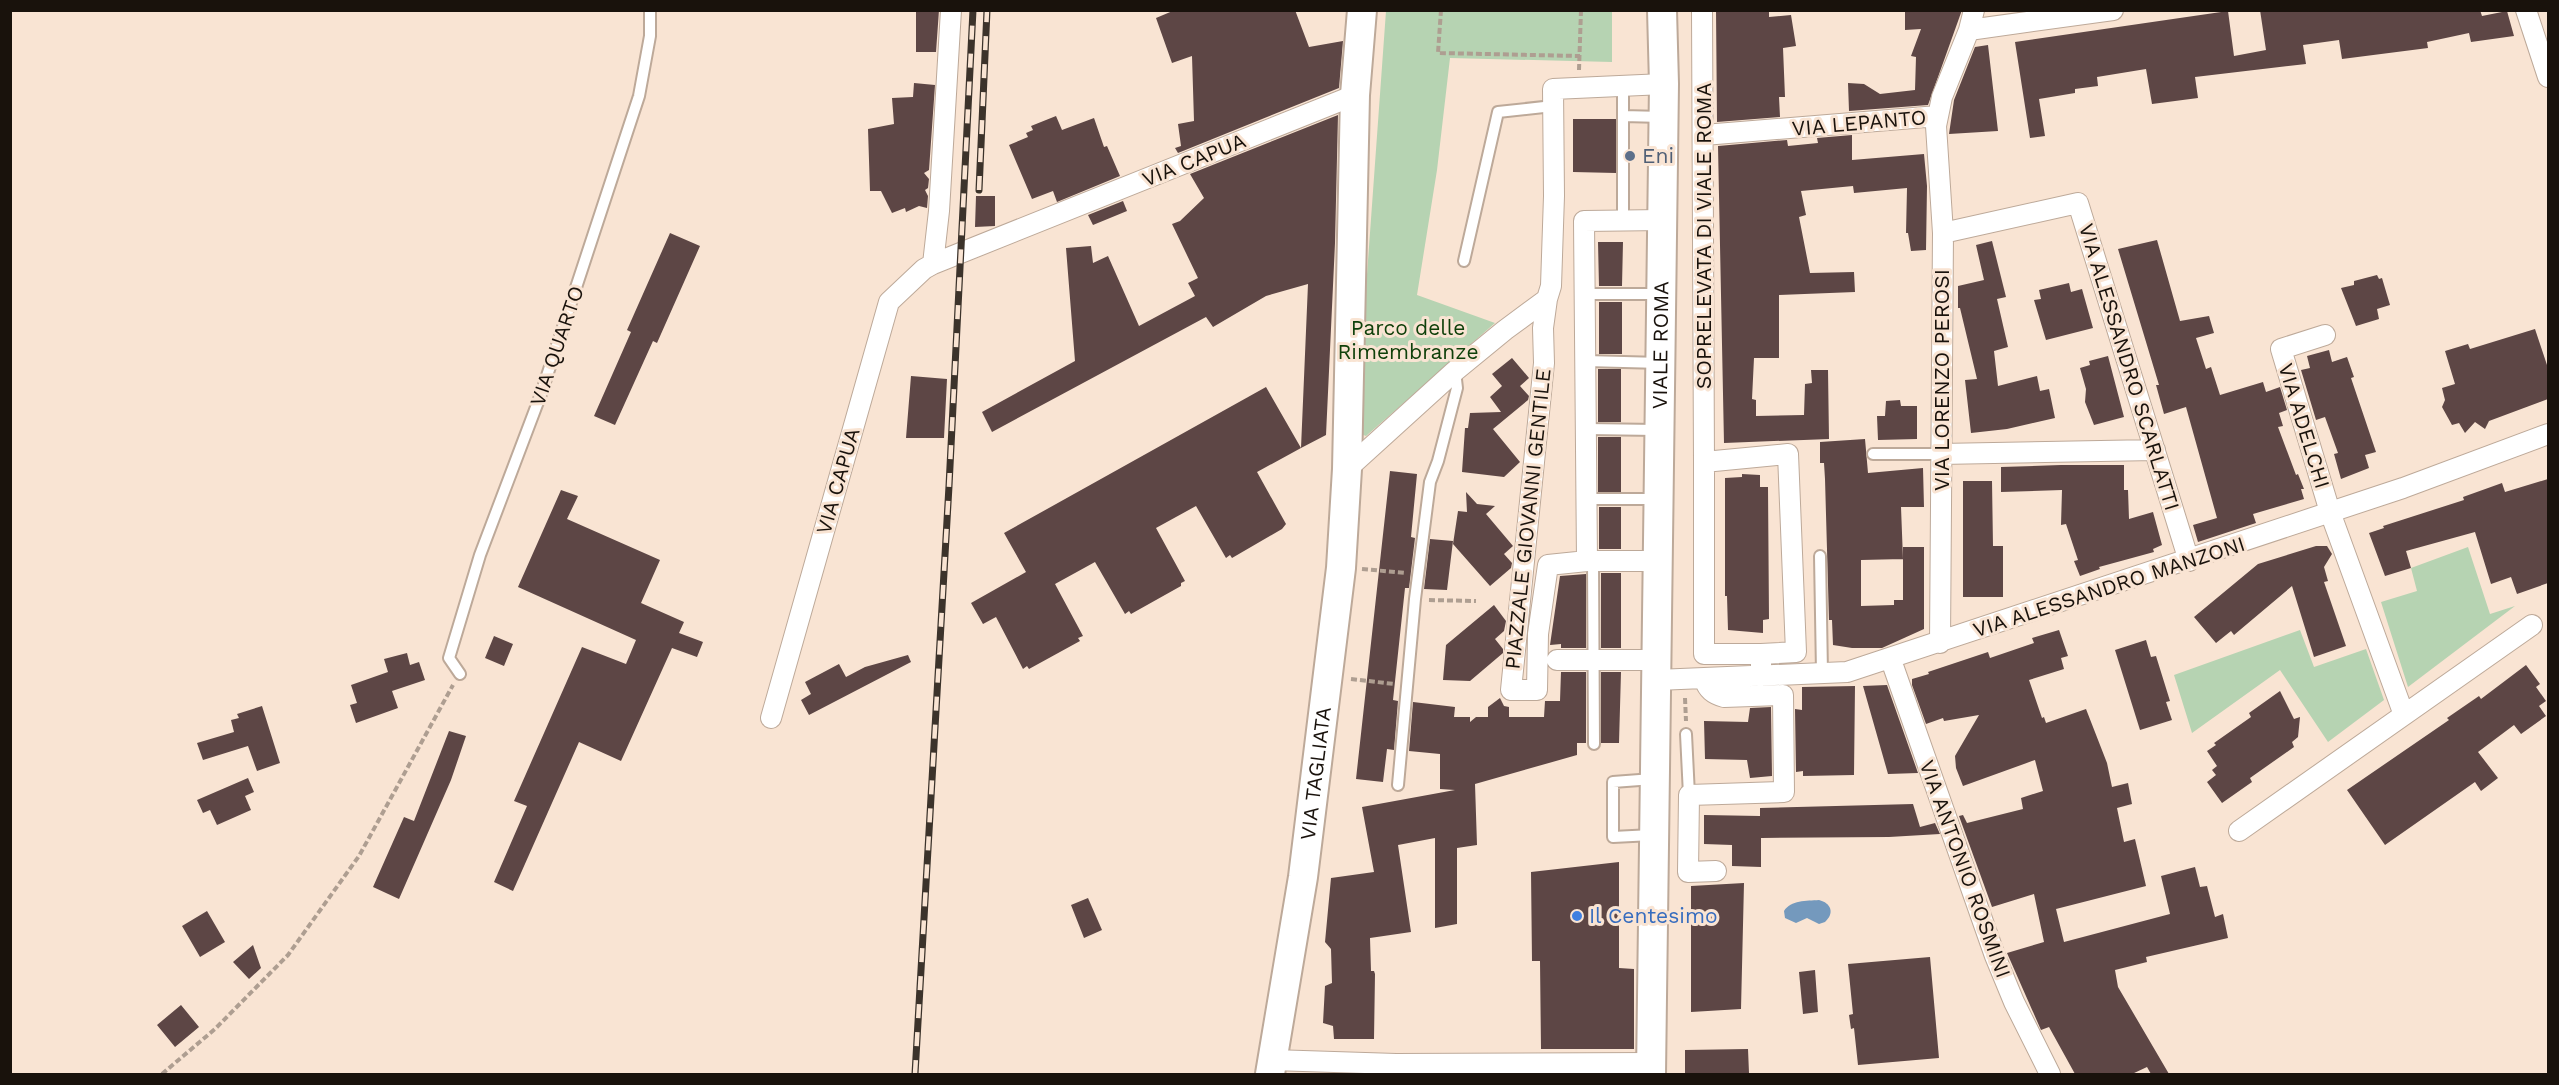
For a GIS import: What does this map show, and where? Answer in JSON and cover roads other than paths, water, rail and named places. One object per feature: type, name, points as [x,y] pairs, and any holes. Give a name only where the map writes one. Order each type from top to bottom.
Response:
[{"type":"main road","name":"VIA TAGLIATA","points":[[1271,1067],[1304,877],[1341,568],[1347,469],[1355,96],[1362,10]]},
{"type":"main road","name":"VIALE ROMA","points":[[1651,1069],[1656,779],[1666,673],[1659,561],[1664,117],[1662,10]]},
{"type":"street","points":[[933,264],[939,211],[951,10]]},
{"type":"street","name":"SOPRELEVATA DI VIALE ROMA","points":[[1702,10],[1704,654],[1761,654]]},
{"type":"street","name":"VIA LEPANTO","points":[[1704,135],[1938,116],[1942,97],[1969,30],[1974,10]]},
{"type":"street","points":[[1969,30],[2113,10]]},
{"type":"street","points":[[2526,10],[2548,77]]},
{"type":"street","points":[[1347,469],[1455,371],[1547,299],[1551,286],[1554,196],[1553,89],[1664,84]]},
{"type":"street","name":"VIA CAPUA","points":[[771,718],[889,302],[924,269],[933,264],[1355,96]]},
{"type":"street","name":"VIA LORENZO PEROSI","points":[[1938,116],[1936,126],[1943,233],[1940,643]]},
{"type":"street","name":"VIA ALESSANDRO SCARLATTI","points":[[1943,233],[2078,202],[2189,561]]},
{"type":"street","name":"PIAZZALE GIOVANNI GENTILE","points":[[1590,561],[1587,499],[1584,221],[1663,220]]},
{"type":"street","name":"PIAZZALE GIOVANNI GENTILE","points":[[1547,299],[1543,328],[1544,363],[1511,690],[1537,690],[1538,634],[1548,565],[1590,561],[1659,561]]},
{"type":"street","name":"VIA ADELCHI","points":[[2325,335],[2281,349],[2330,512]]},
{"type":"street","name":"VIA ALESSANDRO MANZONI","points":[[1557,660],[1594,661],[1704,679],[1847,672],[1891,660],[2189,561],[2403,488],[2548,434]]},
{"type":"street","points":[[1940,454],[2155,450]]},
{"type":"street","points":[[1704,462],[1788,454],[1796,652],[1761,654],[1761,676]]},
{"type":"street","points":[[2330,512],[2404,715]]},
{"type":"street","points":[[2239,831],[2532,625]]},
{"type":"street","name":"VIA ANTONIO ROSMINI","points":[[1891,660],[1995,956],[2014,1002],[2050,1074]]},
{"type":"street","points":[[1704,679],[1708,688],[1715,695],[1724,697],[1783,695],[1784,792],[1689,795],[1688,872],[1716,871]]},
{"type":"street","points":[[1271,1067],[1651,1069]]},
{"type":"lane","name":"VIA QUARTO","points":[[460,674],[449,658],[480,555],[541,394],[639,96],[650,36],[650,10]]},
{"type":"lane","points":[[1623,86],[1623,221]]},
{"type":"lane","points":[[1464,261],[1498,112],[1553,106]]},
{"type":"lane","points":[[1623,116],[1664,117]]},
{"type":"lane","points":[[1585,294],[1662,294]]},
{"type":"lane","points":[[1586,361],[1661,363]]},
{"type":"lane","points":[[1398,785],[1415,599],[1430,482],[1438,461],[1457,388],[1455,371]]},
{"type":"lane","points":[[1587,429],[1660,430]]},
{"type":"lane","points":[[1873,454],[1940,454]]},
{"type":"lane","points":[[1587,499],[1659,499]]},
{"type":"lane","points":[[1820,556],[1822,673]]},
{"type":"lane","name":"PIAZZALE GIOVANNI GENTILE","points":[[1590,561],[1594,661],[1594,744]]},
{"type":"lane","points":[[1686,734],[1689,795]]},
{"type":"lane","points":[[1655,835],[1612,837],[1613,782],[1656,779]]},
{"type":"water","points":[[1819,900],[1829,906],[1831,912],[1825,922],[1819,924],[1807,918],[1796,923],[1785,918],[1784,911],[1787,907],[1799,902]]},
{"type":"railway","points":[[915,1074],[949,486],[973,10]]},
{"type":"railway","points":[[979,190],[987,10]]},
{"type":"place","name":"Eni","points":[[1630,156]]},
{"type":"place","name":"Il Centesimo","points":[[1577,916]]},
{"type":"park label","name":"Parco delle Rimembranze","points":[[1408,340]]}]
